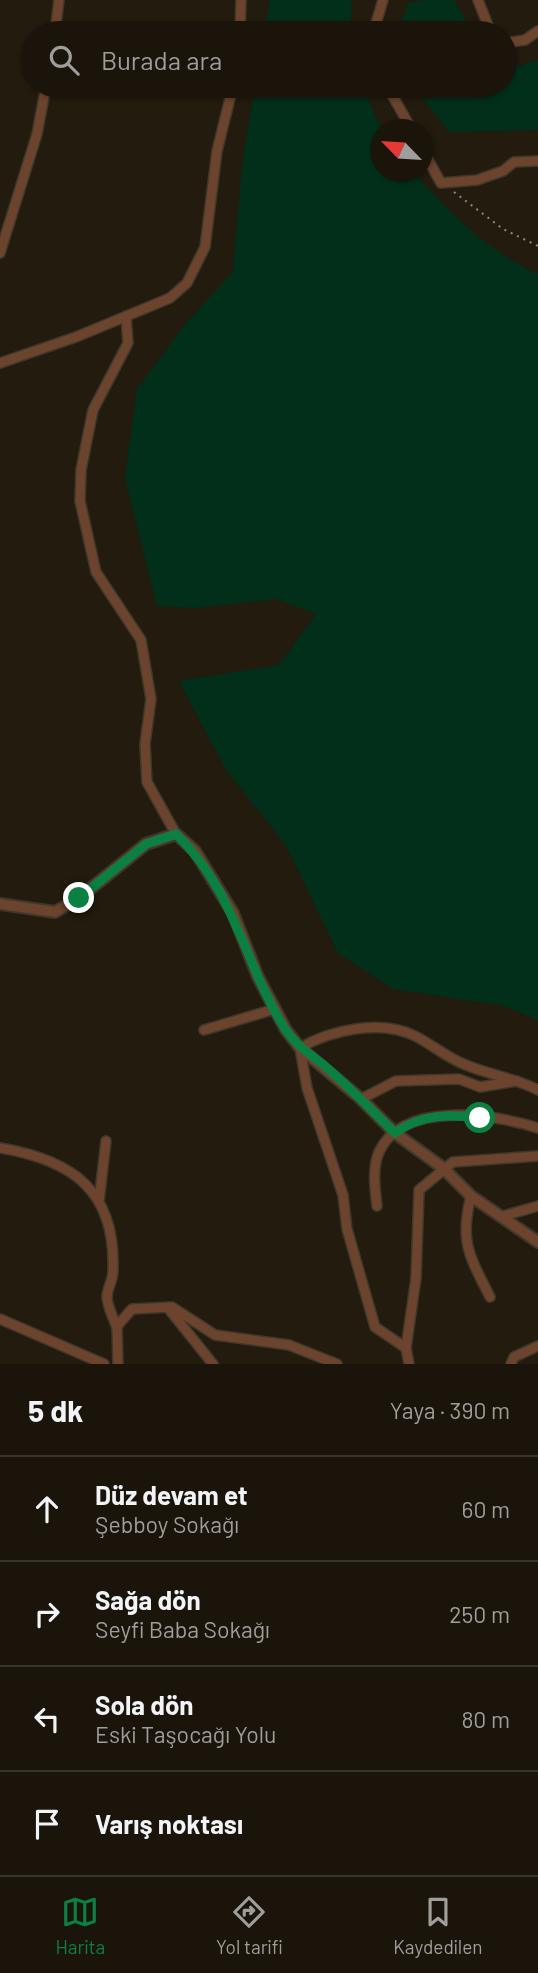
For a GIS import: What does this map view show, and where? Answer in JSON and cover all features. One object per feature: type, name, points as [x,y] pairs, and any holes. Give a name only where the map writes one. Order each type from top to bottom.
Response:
[{"type":"street","points":[[56,21],[59,0]]},
{"type":"street","points":[[240,21],[241,0]]},
{"type":"street","points":[[377,21],[383,0]]},
{"type":"street","points":[[478,0],[486,21]]},
{"type":"street","points":[[517,41],[526,40],[538,31]]},
{"type":"street","points":[[0,253],[37,134],[44,98]]},
{"type":"street","points":[[0,363],[126,316],[179,291],[201,260],[217,151],[230,98]]},
{"type":"street","points":[[394,98],[406,119]]},
{"type":"street","points":[[433,169],[441,183],[477,180],[503,171],[514,162],[538,161]]},
{"type":"street","points":[[126,316],[128,343],[93,410],[81,470],[80,501],[96,572],[141,640],[151,699],[145,744],[147,782],[176,834],[195,851],[233,913],[258,976],[300,1048],[361,1098],[395,1133],[443,1168],[471,1196],[538,1242]]},
{"type":"street","points":[[0,904],[55,912],[79,898],[146,844],[176,834]]},
{"type":"street","points":[[204,1030],[275,1009]]},
{"type":"street","points":[[300,1048],[315,1039],[342,1031],[390,1029],[413,1035],[449,1058],[474,1069],[520,1081],[538,1090]]},
{"type":"street","points":[[300,1048],[307,1088],[343,1195],[346,1229],[375,1328],[406,1348]]},
{"type":"street","points":[[361,1098],[397,1081],[459,1079],[480,1087],[520,1081]]},
{"type":"street","points":[[377,1206],[374,1180],[378,1155],[395,1133],[418,1119],[442,1115],[519,1122],[538,1128]]},
{"type":"street","points":[[106,1141],[99,1201],[110,1242],[113,1273],[107,1298],[117,1328],[118,1364]]},
{"type":"street","points":[[0,1148],[32,1153],[64,1166],[87,1185],[99,1201]]},
{"type":"street","points":[[409,1364],[406,1348],[416,1278],[419,1190],[453,1161],[538,1156]]},
{"type":"street","points":[[471,1196],[466,1214],[466,1249],[490,1297]]},
{"type":"street","points":[[503,1216],[538,1206]]},
{"type":"street","points":[[167,1307],[213,1364]]},
{"type":"street","points":[[117,1328],[132,1309],[172,1307],[215,1335],[289,1345],[337,1364]]},
{"type":"street","points":[[0,1319],[104,1364]]},
{"type":"street","points":[[511,1364],[514,1357],[538,1346]]},
{"type":"path","points":[[441,183],[503,229],[538,246]]},
{"type":"green space","points":[[270,0],[352,0],[351,21],[266,21]]},
{"type":"green space","points":[[454,0],[467,21],[401,21],[408,3]]},
{"type":"green space","points":[[538,60],[538,130],[449,132],[422,98],[517,98],[517,65]]},
{"type":"green space","points":[[253,98],[368,98],[377,119],[370,119],[370,182],[423,182],[487,244],[538,274],[538,1021],[505,1006],[393,989],[338,953],[285,844],[226,770],[179,681],[279,665],[316,614],[276,599],[195,608],[157,606],[125,478],[137,389],[186,323],[233,272],[242,165]]},
{"type":"route","points":[[79,898],[146,844],[176,834],[195,851],[233,913],[258,976],[286,1030],[300,1048],[361,1098],[395,1133],[418,1119],[442,1115],[480,1118]]}]
